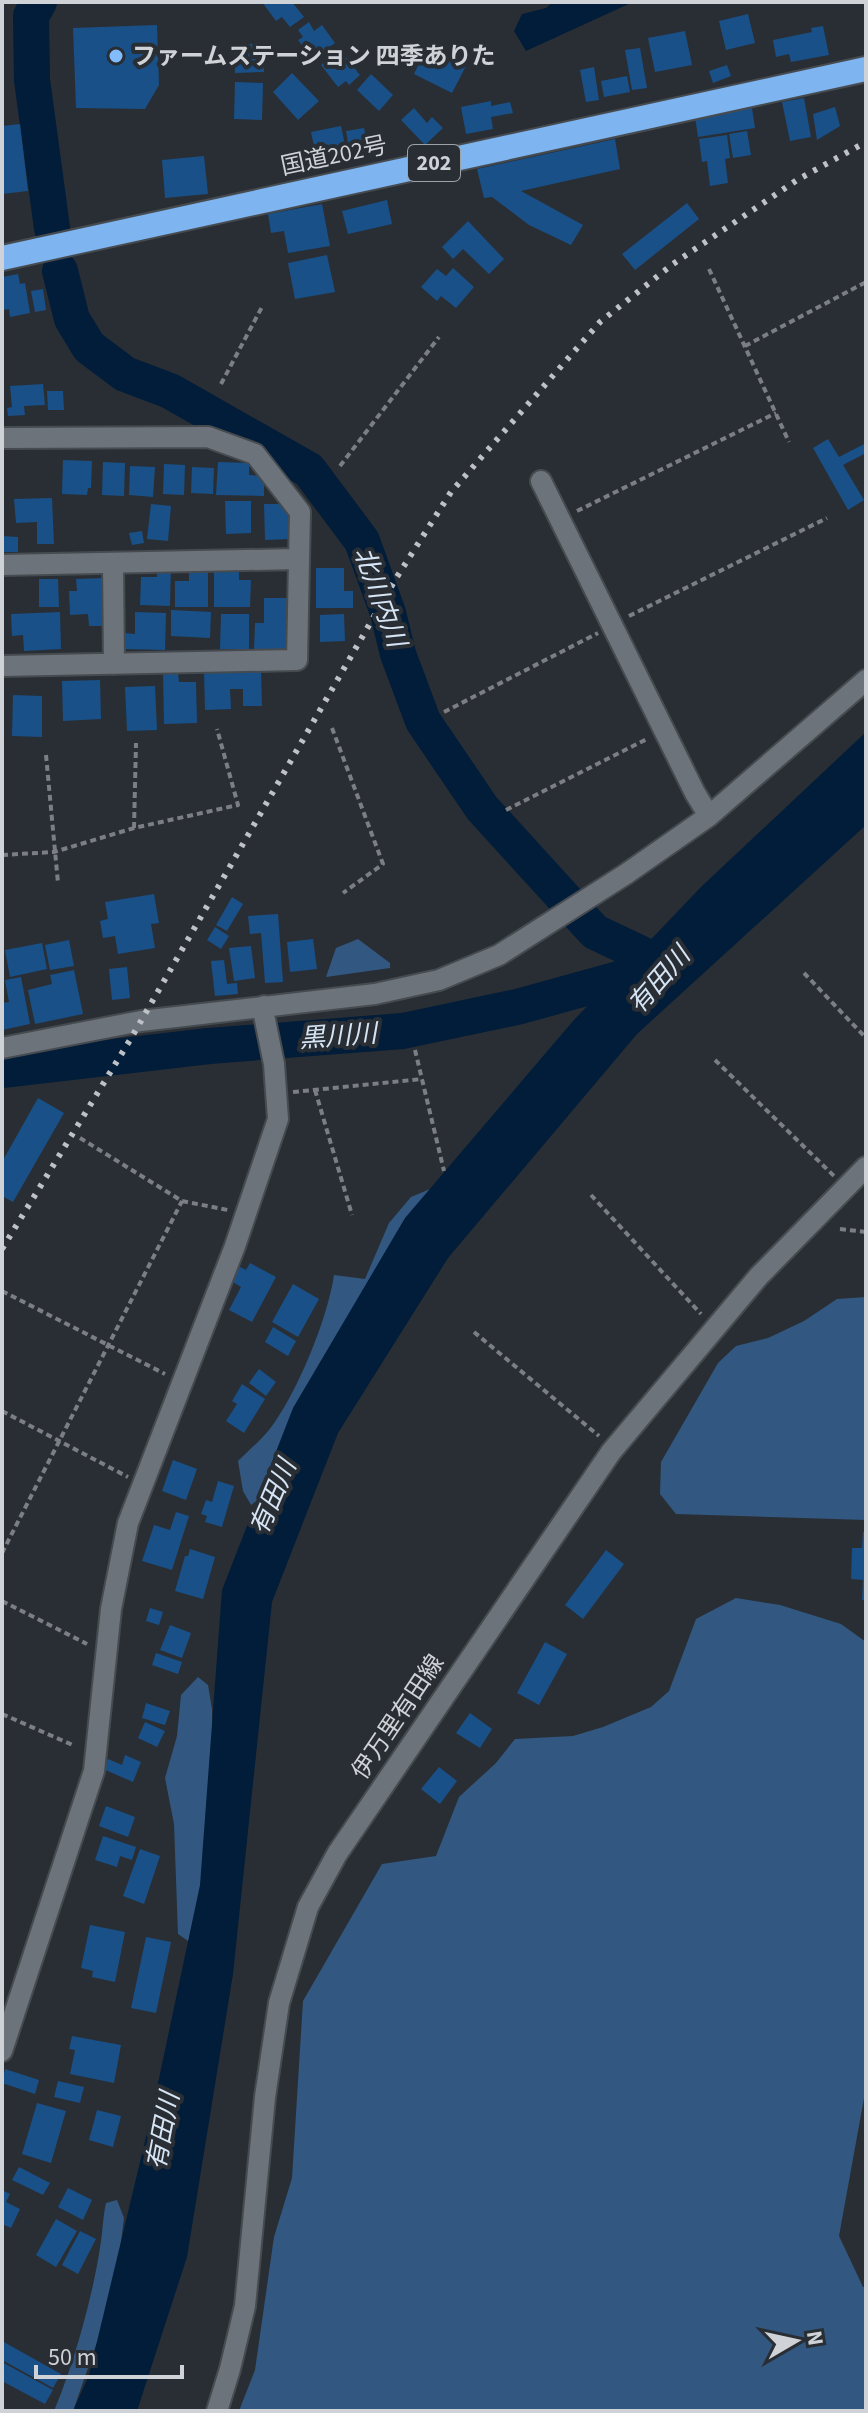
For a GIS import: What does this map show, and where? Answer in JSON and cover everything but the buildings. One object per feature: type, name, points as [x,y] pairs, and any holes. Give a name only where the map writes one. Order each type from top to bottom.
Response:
[{"type":"highway","name":"国道202号","points":[[2,258],[866,69]]},
{"type":"street","points":[[2,438],[208,437],[255,454],[300,512],[297,660],[2,666]]},
{"type":"street","points":[[541,481],[709,816]]},
{"type":"street","points":[[2,565],[298,559]]},
{"type":"street","points":[[113,563],[114,664]]},
{"type":"street","points":[[2,1048],[141,1021],[264,1011],[375,994],[451,975],[499,955],[626,874],[709,816],[866,680]]},
{"type":"street","points":[[2,2051],[10,2003],[94,1771],[111,1609],[128,1523],[235,1246],[278,1119],[274,1064],[264,1011]]},
{"type":"street","name":"伊万里有田線","points":[[217,2411],[245,2306],[265,2097],[279,2003],[308,1907],[337,1854],[611,1452],[759,1276],[866,1167]]},
{"type":"path","points":[[709,269],[789,442]]},
{"type":"path","points":[[745,346],[866,282]]},
{"type":"path","points":[[221,384],[263,305]]},
{"type":"path","points":[[340,466],[439,337]]},
{"type":"path","points":[[573,512],[776,413]]},
{"type":"path","points":[[625,618],[827,518]]},
{"type":"path","points":[[444,712],[600,632]]},
{"type":"path","points":[[332,728],[383,864],[343,893]]},
{"type":"path","points":[[2,855],[54,852],[134,828],[238,805],[217,729]]},
{"type":"path","points":[[506,810],[653,736]]},
{"type":"path","points":[[134,828],[136,743]]},
{"type":"path","points":[[46,755],[58,883]]},
{"type":"path","points":[[804,973],[866,1038]]},
{"type":"path","points":[[415,1050],[444,1171]]},
{"type":"path","points":[[715,1060],[842,1183]]},
{"type":"path","points":[[286,1093],[422,1079]]},
{"type":"path","points":[[315,1090],[352,1215]]},
{"type":"path","points":[[80,1138],[182,1201],[231,1211]]},
{"type":"path","points":[[591,1195],[703,1316]]},
{"type":"path","points":[[2,1553],[182,1201]]},
{"type":"path","points":[[840,1229],[866,1232]]},
{"type":"path","points":[[2,1291],[170,1377]]},
{"type":"path","points":[[474,1332],[604,1440]]},
{"type":"path","points":[[2,1411],[134,1480]]},
{"type":"path","points":[[2,1601],[87,1644]]},
{"type":"path","points":[[2,1714],[75,1746]]},
{"type":"shaded area","points":[[358,939],[390,963],[390,968],[326,977],[336,948]]},
{"type":"shaded area","points":[[447,1182],[271,1490],[251,1505],[243,1491],[238,1461],[269,1430],[290,1397],[318,1334],[334,1275],[365,1279],[389,1223],[411,1197]]},
{"type":"shaded area","points":[[866,1297],[866,1520],[676,1514],[660,1494],[661,1462],[718,1363],[736,1346],[768,1338],[804,1321],[837,1299]]},
{"type":"shaded area","points":[[736,1598],[780,1605],[841,1624],[866,1642],[866,2087],[839,2236],[863,2287],[866,2287],[866,2411],[239,2411],[255,2370],[274,2237],[292,2178],[303,2001],[382,1864],[436,1856],[459,1797],[496,1763],[515,1739],[573,1736],[651,1707],[669,1691],[696,1619]]},
{"type":"shaded area","points":[[198,1677],[208,1685],[212,1709],[213,1823],[191,1943],[178,1934],[174,1824],[165,1778],[177,1736],[181,1695]]},
{"type":"shaded area","points":[[117,2200],[124,2218],[103,2325],[73,2411],[54,2411],[88,2305],[106,2203]]},
{"type":"water","points":[[553,2],[633,2],[526,51],[514,31],[522,14],[546,8]]},
{"type":"water","name":"有田川","points":[[866,732],[866,825],[637,1034],[448,1258],[338,1433],[272,1602],[233,1974],[187,2257],[137,2411],[73,2411],[89,2375],[151,2116],[200,1885],[222,1590],[293,1408],[405,1218],[573,1021],[701,887]]},
{"type":"waterway","name":"北川内川","points":[[39,2],[31,16],[32,80],[52,228]]},
{"type":"waterway","name":"北川内川","points":[[60,271],[72,319],[89,347],[125,374],[170,391],[309,470],[362,541],[423,721],[482,808],[595,932],[667,966]]},
{"type":"waterway","name":"黒川川","points":[[2,1070],[209,1046],[403,1031],[517,1007],[658,968]]},
{"type":"railway","points":[[2,1249],[130,1040],[395,580],[451,492],[600,322],[673,264],[797,180],[866,142]]},
{"type":"place","name":"ファームステーション 四季ありた","points":[[116,56]]}]
